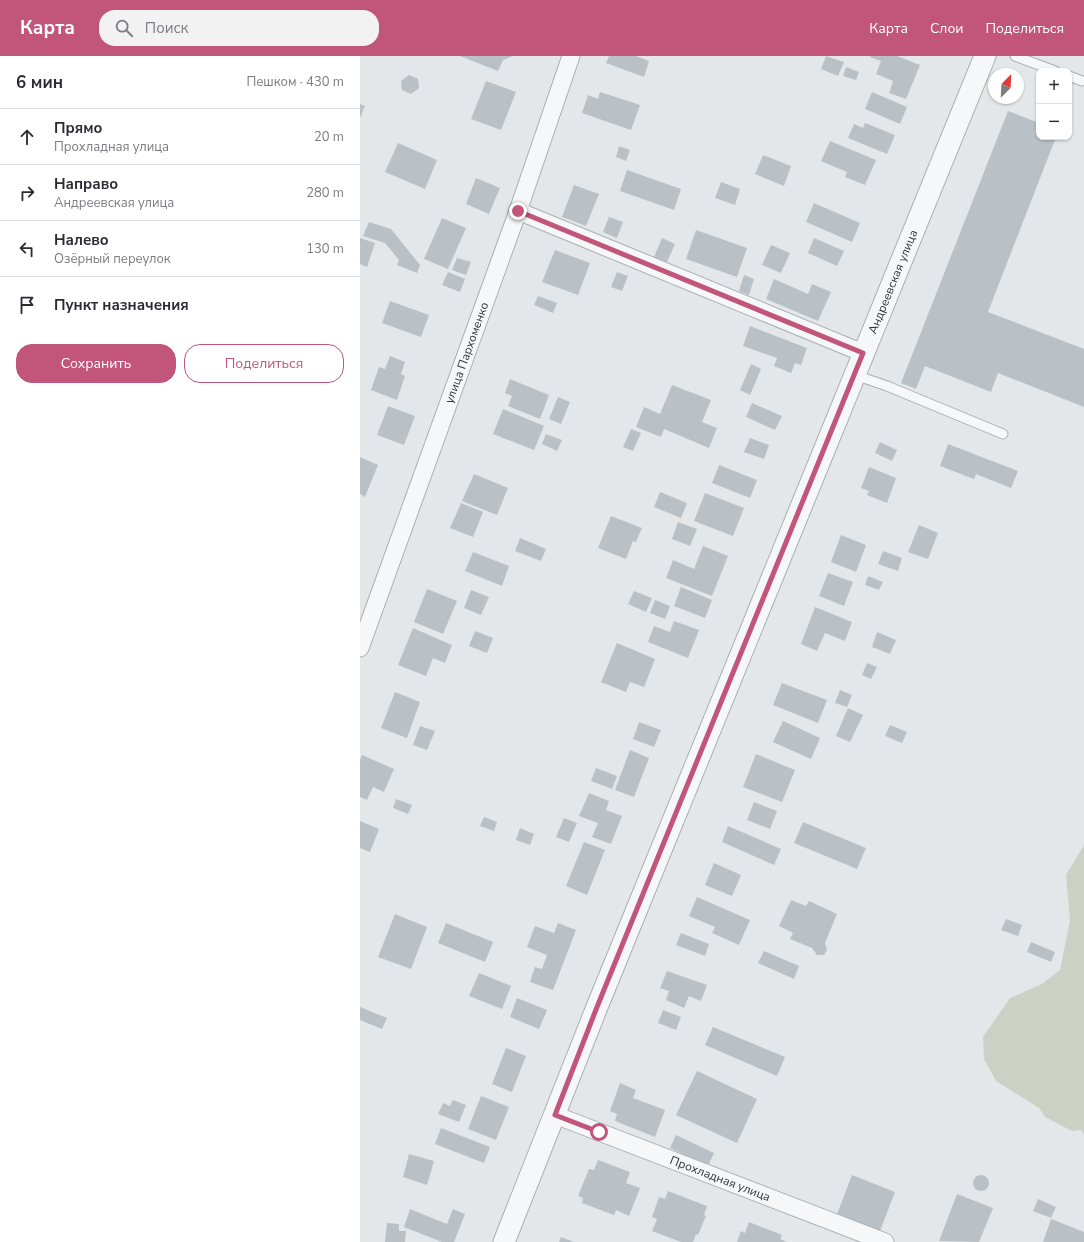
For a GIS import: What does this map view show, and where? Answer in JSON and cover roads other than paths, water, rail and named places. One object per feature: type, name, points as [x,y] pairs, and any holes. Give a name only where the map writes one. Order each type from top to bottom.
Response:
[{"type":"street","name":"улица Пархоменко","points":[[360,648],[518,211],[571,56]]},
{"type":"street","name":"Андреевская улица","points":[[504,1242],[597,1007],[985,56]]},
{"type":"street","points":[[518,211],[863,353]]},
{"type":"street","name":"Прохладная улица","points":[[555,1115],[885,1242]]},
{"type":"lane","points":[[1015,56],[1047,68]]},
{"type":"lane","points":[[1072,77],[1082,81]]},
{"type":"lane","points":[[855,375],[887,386],[1003,434]]}]
